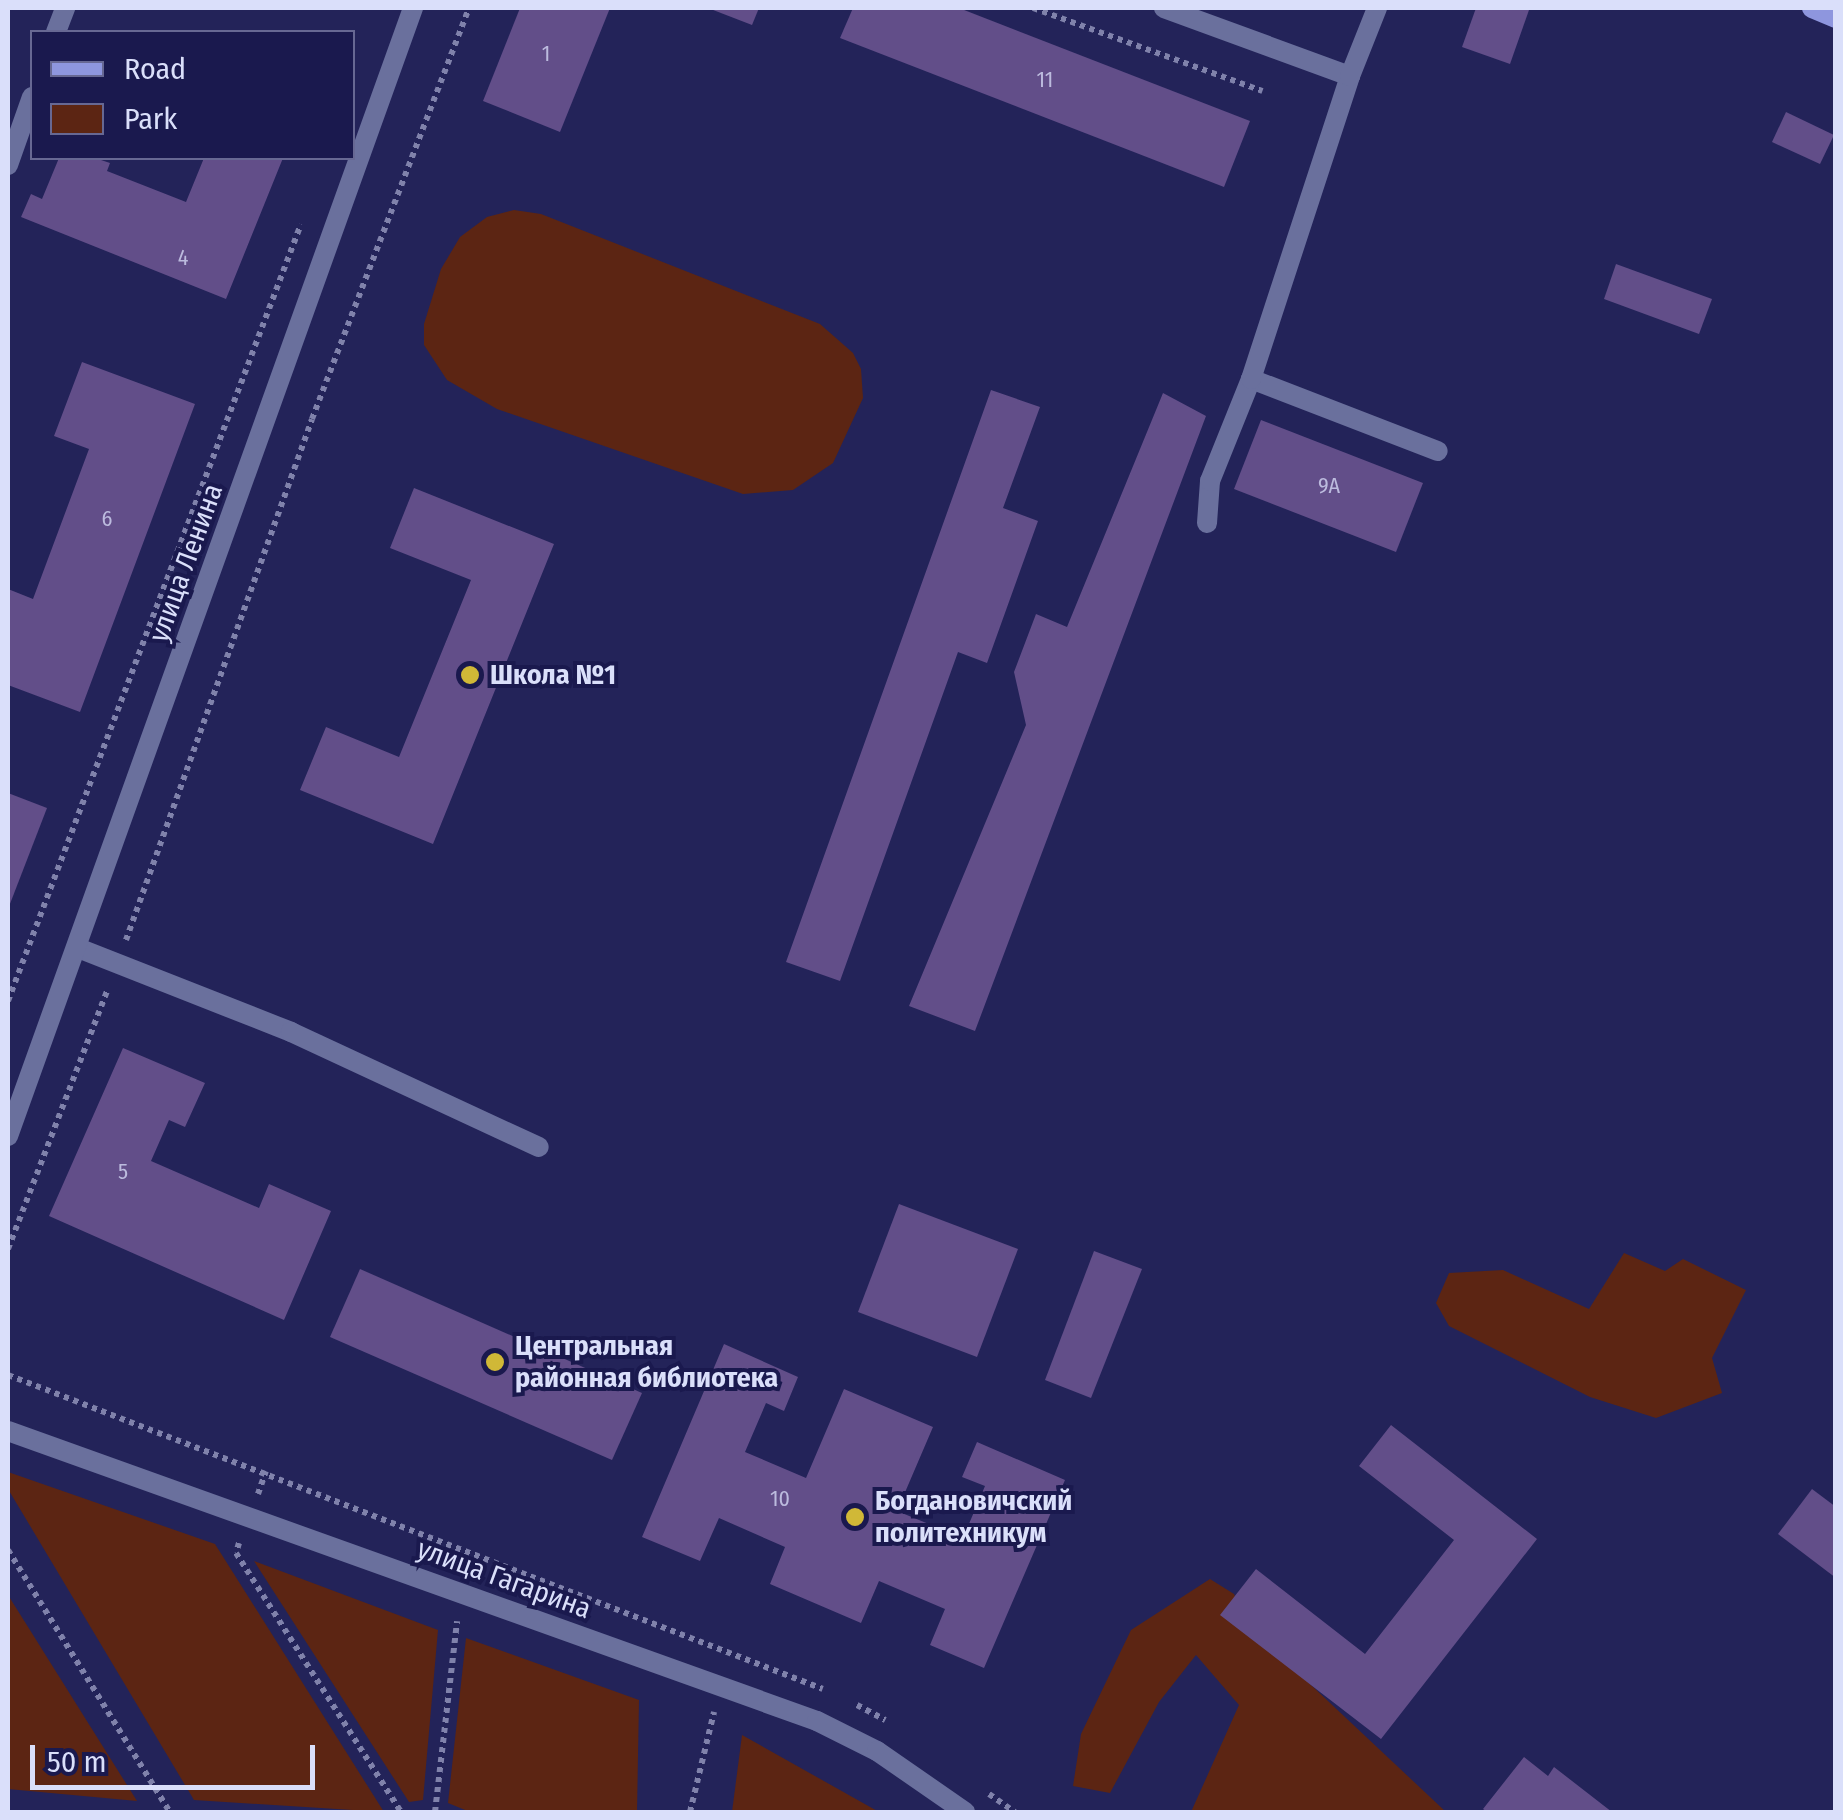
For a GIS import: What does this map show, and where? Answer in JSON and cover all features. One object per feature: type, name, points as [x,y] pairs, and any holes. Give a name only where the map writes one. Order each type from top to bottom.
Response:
[{"type":"main road","points":[[1812,8],[1836,18]]},
{"type":"street","name":"улица Ленина","points":[[8,1136],[414,8]]},
{"type":"street","points":[[1164,8],[1350,76]]},
{"type":"street","points":[[1207,523],[1210,481],[1250,378],[1350,76],[1377,8]]},
{"type":"street","points":[[8,165],[30,103]]},
{"type":"street","points":[[1250,378],[1438,451]]},
{"type":"street","points":[[78,948],[291,1032],[539,1147]]},
{"type":"street","name":"улица Гагарина","points":[[8,1431],[817,1721],[876,1751],[966,1812]]},
{"type":"path","points":[[8,1249],[119,961],[312,420],[469,8]]},
{"type":"path","points":[[1033,8],[1262,91]]},
{"type":"path","points":[[8,1002],[306,210]]},
{"type":"path","points":[[8,1374],[731,1650],[828,1691]]},
{"type":"path","points":[[266,1472],[236,1553],[401,1812]]},
{"type":"path","points":[[8,1550],[170,1812]]},
{"type":"path","points":[[435,1812],[452,1635],[480,1554]]},
{"type":"path","points":[[690,1812],[731,1650]]},
{"type":"path","points":[[844,1699],[893,1725]]},
{"type":"path","points":[[984,1791],[1014,1812]]},
{"type":"green space","points":[[514,210],[541,214],[820,324],[853,353],[861,369],[863,398],[833,463],[793,490],[743,494],[497,409],[447,380],[424,345],[424,324],[441,269],[460,237],[487,217]]},
{"type":"green space","points":[[1624,1253],[1665,1271],[1683,1259],[1746,1290],[1712,1358],[1722,1393],[1656,1418],[1590,1397],[1449,1326],[1436,1303],[1449,1273],[1503,1270],[1589,1309]]},
{"type":"green space","points":[[8,1472],[215,1544],[384,1812],[194,1800],[8,1489]]},
{"type":"green space","points":[[254,1561],[438,1630],[423,1800],[409,1802]]},
{"type":"green space","points":[[1210,1579],[1234,1594],[1246,1624],[1446,1812],[1191,1812],[1239,1705],[1196,1655],[1159,1702],[1110,1793],[1073,1786],[1081,1734],[1131,1630]]},
{"type":"green space","points":[[8,1595],[137,1801],[8,1789]]},
{"type":"green space","points":[[466,1638],[639,1700],[637,1812],[470,1812],[448,1803]]},
{"type":"green space","points":[[742,1735],[879,1812],[732,1812]]},
{"type":"building","points":[[520,8],[610,8],[560,132],[483,101]]},
{"type":"building","points":[[708,8],[759,8],[752,25]]},
{"type":"building","points":[[853,8],[959,8],[1250,121],[1224,187],[840,38]]},
{"type":"building","points":[[1476,8],[1529,10],[1510,64],[1462,47]]},
{"type":"building","points":[[1786,112],[1834,135],[1820,164],[1772,142]]},
{"type":"building","points":[[58,160],[101,160],[110,163],[107,171],[186,202],[203,160],[282,160],[226,299],[21,217],[31,194],[42,199]]},
{"type":"building","points":[[1616,264],[1712,299],[1699,334],[1604,299]]},
{"type":"building","points":[[82,362],[195,404],[80,712],[8,685],[8,589],[33,599],[89,449],[54,436]]},
{"type":"building","points":[[991,390],[1040,407],[1003,508],[1038,521],[987,663],[958,652],[840,981],[786,962]]},
{"type":"building","points":[[1163,393],[1206,416],[975,1031],[909,1006],[1026,725],[1014,672],[1036,614],[1067,627]]},
{"type":"building","points":[[1261,420],[1423,483],[1396,552],[1234,489]]},
{"type":"building","points":[[414,488],[554,544],[433,844],[300,790],[326,727],[399,757],[471,580],[390,548]]},
{"type":"building","points":[[8,793],[47,808],[8,909]]},
{"type":"building","points":[[123,1048],[205,1083],[185,1127],[169,1120],[151,1161],[259,1208],[269,1184],[331,1211],[284,1320],[49,1216]]},
{"type":"building","points":[[899,1204],[1018,1249],[977,1357],[858,1312]]},
{"type":"building","points":[[1094,1251],[1142,1269],[1091,1398],[1045,1380]]},
{"type":"building","points":[[360,1269],[642,1393],[612,1460],[330,1337]]},
{"type":"building","points":[[724,1344],[798,1377],[784,1411],[766,1403],[745,1452],[806,1478],[844,1389],[933,1427],[897,1511],[963,1538],[985,1486],[962,1477],[977,1442],[1065,1480],[984,1668],[930,1645],[945,1609],[879,1581],[861,1623],[770,1584],[785,1547],[719,1518],[700,1561],[642,1537]]},
{"type":"building","points":[[1391,1425],[1537,1539],[1381,1739],[1220,1615],[1256,1569],[1365,1654],[1454,1540],[1359,1466]]},
{"type":"building","points":[[1812,1489],[1836,1507],[1836,1578],[1778,1534]]},
{"type":"building","points":[[1524,1757],[1548,1776],[1554,1767],[1612,1812],[1487,1812],[1483,1809]]},
{"type":"place","name":"Школа №1","points":[[470,675]]},
{"type":"place","name":"Центральная районная библиотека","points":[[495,1362]]},
{"type":"place","name":"Богдановичский политехникум","points":[[855,1517]]}]
